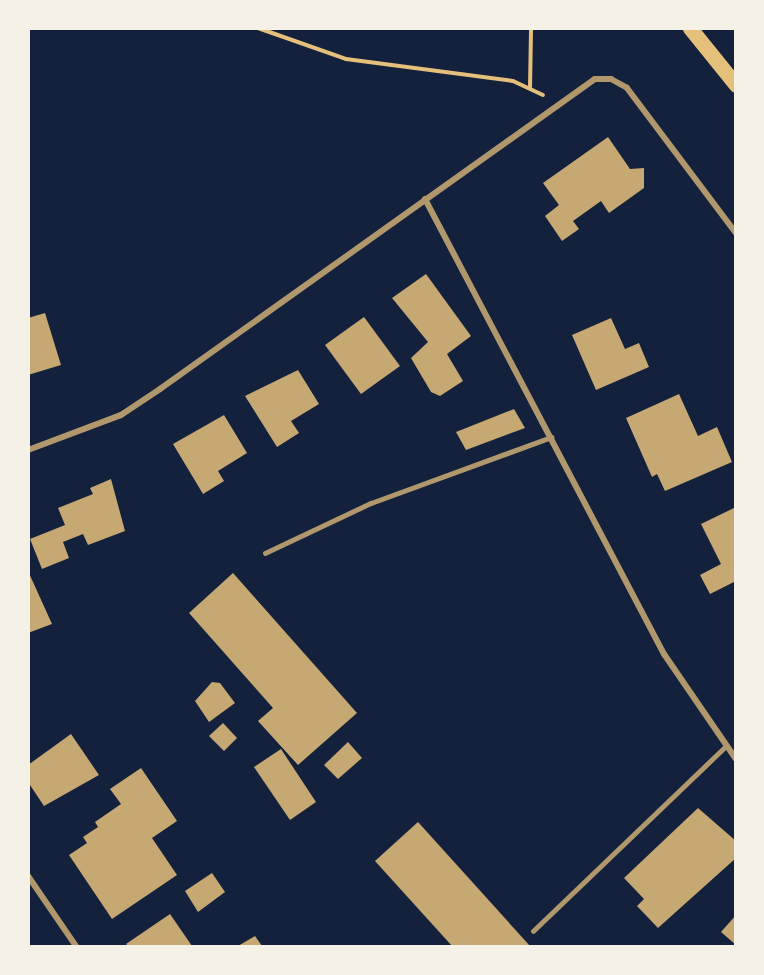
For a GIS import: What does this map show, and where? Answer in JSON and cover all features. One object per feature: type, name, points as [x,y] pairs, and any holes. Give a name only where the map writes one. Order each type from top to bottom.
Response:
[{"type":"main road","points":[[690,28],[735,85]]},
{"type":"street","points":[[28,450],[121,415],[425,199],[558,101],[595,79],[622,84],[735,233]]},
{"type":"street","points":[[425,199],[553,437],[664,654],[735,759]]},
{"type":"street","points":[[28,876],[76,946]]},
{"type":"lane","points":[[265,553],[371,503],[553,437]]},
{"type":"lane","points":[[533,931],[725,747]]},
{"type":"path","points":[[258,28],[346,60],[513,81],[558,101]]},
{"type":"path","points":[[530,88],[531,28]]},
{"type":"building","points":[[608,137],[630,169],[644,168],[644,188],[609,213],[601,201],[573,221],[579,229],[562,241],[545,216],[559,205],[543,183]]},
{"type":"building","points":[[426,274],[471,336],[447,354],[463,381],[440,396],[431,392],[411,358],[428,342],[392,298]]},
{"type":"building","points":[[45,313],[61,365],[28,375],[28,318]]},
{"type":"building","points":[[364,317],[400,366],[361,394],[325,345]]},
{"type":"building","points":[[611,318],[625,349],[639,343],[649,367],[596,390],[572,335]]},
{"type":"building","points":[[298,370],[319,404],[291,421],[299,433],[277,447],[245,396]]},
{"type":"building","points":[[679,394],[698,436],[717,427],[732,462],[665,491],[657,474],[652,477],[626,418]]},
{"type":"building","points":[[514,409],[525,428],[466,450],[456,432]]},
{"type":"building","points":[[224,415],[247,453],[218,471],[224,481],[203,494],[173,444]]},
{"type":"building","points":[[111,479],[125,531],[88,545],[83,534],[63,542],[69,558],[42,569],[30,539],[65,525],[58,508],[93,494],[90,488]]},
{"type":"building","points":[[736,507],[736,581],[710,594],[700,575],[721,564],[701,524]]},
{"type":"building","points":[[28,571],[52,624],[28,633]]},
{"type":"building","points":[[233,573],[357,713],[298,765],[258,721],[273,708],[189,613]]},
{"type":"building","points":[[212,682],[220,683],[235,703],[209,722],[195,701]]},
{"type":"building","points":[[223,723],[237,738],[224,751],[209,736]]},
{"type":"building","points":[[71,734],[99,775],[44,806],[28,782],[28,765]]},
{"type":"building","points":[[348,742],[362,758],[338,779],[324,765]]},
{"type":"building","points":[[281,749],[316,802],[290,820],[254,767]]},
{"type":"building","points":[[141,768],[177,821],[152,838],[177,875],[112,919],[69,855],[87,843],[83,837],[98,827],[95,822],[121,804],[110,789]]},
{"type":"building","points":[[698,808],[736,841],[736,858],[658,928],[637,906],[644,899],[624,878]]},
{"type":"building","points":[[418,822],[530,946],[452,946],[375,861]]},
{"type":"building","points":[[212,873],[225,892],[198,912],[185,891]]},
{"type":"building","points":[[170,914],[192,946],[128,946],[126,944]]},
{"type":"building","points":[[736,915],[736,945],[721,932]]},
{"type":"building","points":[[255,936],[262,946],[238,946]]}]
